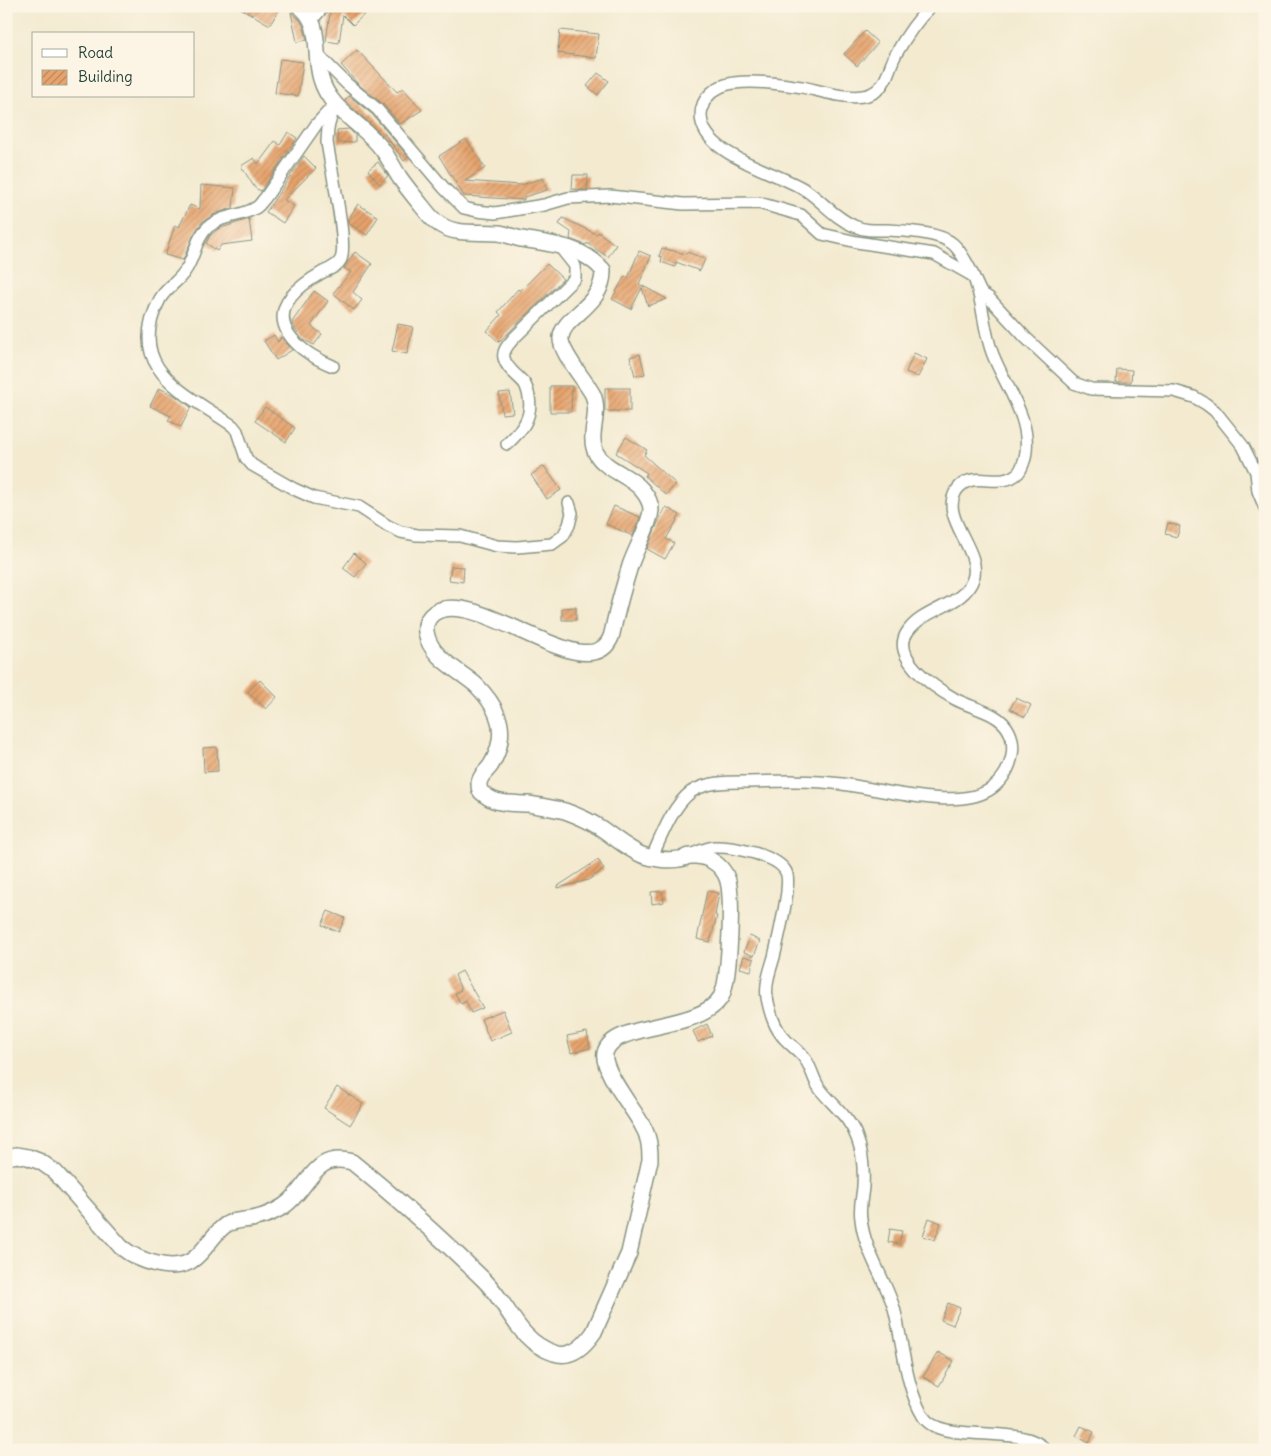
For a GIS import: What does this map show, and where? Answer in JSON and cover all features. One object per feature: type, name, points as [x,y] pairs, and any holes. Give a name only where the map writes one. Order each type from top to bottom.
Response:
[{"type":"street","points":[[299,6],[306,11],[312,20],[318,70],[326,95],[358,123],[382,149],[407,187],[429,215],[440,225],[453,230],[498,233],[558,244],[596,262],[603,270],[604,282],[598,292],[565,326],[560,337],[570,360],[592,393],[596,406],[593,440],[595,451],[602,460],[628,477],[646,494],[651,505],[650,514],[622,593],[612,636],[606,646],[599,652],[591,654],[556,646],[497,619],[458,608],[440,610],[430,616],[426,622],[425,630],[432,648],[441,658],[478,686],[497,712],[501,726],[500,740],[490,767],[481,776],[478,785],[480,792],[494,800],[506,803],[548,807],[581,817],[644,856],[680,860],[713,847],[741,850],[775,862],[786,873],[788,882],[785,901],[766,988],[769,1007],[778,1031],[803,1056],[820,1088],[846,1116],[858,1138],[863,1160],[860,1207],[863,1236],[877,1265],[893,1307],[910,1382],[923,1417],[929,1424],[944,1431],[1028,1440],[1039,1443],[1046,1450]]},
{"type":"street","points":[[312,20],[324,6]]},
{"type":"street","points":[[931,6],[909,32],[894,58],[885,80],[877,90],[864,97],[774,83],[751,81],[730,83],[717,87],[703,102],[701,115],[703,127],[710,140],[742,160],[806,190],[845,222],[862,229],[922,233],[942,238],[954,245],[981,293],[989,298],[1026,338],[1074,383],[1091,389],[1174,391],[1194,397],[1206,404],[1215,411],[1243,446],[1256,472],[1258,491],[1265,508]]},
{"type":"street","points":[[317,54],[347,84],[377,109],[444,188],[464,208],[495,213],[544,205],[568,198],[610,196],[683,204],[759,203],[802,215],[822,234],[857,242],[934,254],[973,276],[979,292],[992,352],[1023,419],[1026,440],[1024,464],[1018,473],[1007,480],[998,481],[975,478],[968,480],[958,488],[952,505],[958,525],[974,562],[975,570],[972,584],[958,598],[932,611],[910,628],[906,634],[903,646],[904,653],[910,663],[938,688],[957,701],[996,717],[1002,723],[1012,744],[1013,757],[1008,770],[992,788],[980,795],[954,799],[806,781],[710,784],[690,793],[681,802],[652,857]]},
{"type":"street","points":[[333,366],[310,355],[298,344],[285,328],[282,313],[291,295],[337,265],[341,258],[343,250],[341,230],[327,142],[328,128],[335,104]]},
{"type":"street","points":[[335,104],[316,125],[257,207],[215,222],[200,236],[186,270],[167,288],[154,312],[148,344],[155,364],[162,375],[171,383],[205,409],[233,426],[237,431],[246,458],[252,465],[314,498],[359,507],[401,532],[417,535],[460,536],[497,546],[517,547],[552,544],[563,536],[569,525],[572,513],[568,503]]},
{"type":"street","points":[[507,444],[528,420],[531,410],[525,384],[507,364],[504,359],[504,352],[514,338],[575,278],[575,266],[558,244]]},
{"type":"street","points":[[6,1157],[17,1155],[41,1162],[55,1172],[120,1247],[139,1259],[169,1266],[194,1260],[224,1226],[240,1220],[257,1218],[272,1213],[284,1206],[292,1200],[320,1166],[330,1161],[342,1159],[352,1162],[408,1210],[486,1282],[529,1340],[556,1354],[567,1354],[578,1350],[594,1332],[629,1253],[650,1160],[650,1146],[642,1123],[606,1066],[604,1056],[608,1046],[616,1039],[636,1031],[696,1017],[710,1008],[720,998],[725,985],[730,905],[729,883],[726,873],[717,864],[703,857],[690,855]]},
{"type":"building","points":[[237,6],[281,6],[270,25]]},
{"type":"building","points":[[331,6],[373,6],[353,25],[343,15],[339,43],[326,41]]},
{"type":"building","points":[[291,12],[303,25],[307,40],[297,42]]},
{"type":"building","points":[[560,30],[599,34],[596,58],[558,53]]},
{"type":"building","points":[[865,31],[878,43],[857,66],[844,54]]},
{"type":"building","points":[[357,50],[397,92],[403,88],[422,110],[400,124],[383,104],[359,85],[341,65]]},
{"type":"building","points":[[280,59],[303,62],[298,96],[275,93]]},
{"type":"building","points":[[598,73],[609,81],[598,95],[587,86]]},
{"type":"building","points":[[349,96],[372,114],[408,157],[404,161],[384,133],[382,135],[346,102],[345,100]]},
{"type":"building","points":[[349,129],[355,135],[355,142],[338,143],[337,130]]},
{"type":"building","points":[[288,132],[297,138],[261,191],[255,188],[241,166],[254,158],[258,164],[275,141],[280,145]]},
{"type":"building","points":[[466,139],[485,168],[465,181],[521,185],[543,178],[547,190],[524,197],[524,200],[464,196],[439,156]]},
{"type":"building","points":[[304,156],[316,168],[284,200],[294,206],[283,223],[266,212]]},
{"type":"building","points":[[378,162],[388,176],[379,184],[368,170]]},
{"type":"building","points":[[573,175],[588,175],[587,190],[572,189]]},
{"type":"building","points":[[201,185],[235,188],[233,208],[217,213],[202,222],[194,234],[183,260],[165,255],[175,225],[179,227],[190,205],[200,209]]},
{"type":"building","points":[[358,204],[378,217],[367,235],[348,223]]},
{"type":"building","points":[[563,218],[596,234],[598,232],[616,245],[608,257],[587,243],[586,245],[570,239],[571,232],[559,224]]},
{"type":"building","points":[[249,219],[252,241],[221,245],[217,251],[206,243],[210,236],[218,229]]},
{"type":"building","points":[[662,248],[686,254],[687,252],[705,259],[700,271],[676,262],[675,267],[661,262],[662,257],[659,256]]},
{"type":"building","points":[[639,251],[651,256],[639,284],[667,299],[648,306],[642,288],[631,309],[612,299],[625,276],[628,278]]},
{"type":"building","points":[[355,252],[372,264],[353,292],[362,300],[354,310],[333,293],[351,272],[344,268]]},
{"type":"building","points":[[547,264],[563,279],[499,342],[487,331],[501,315],[498,312],[518,289],[520,291]]},
{"type":"building","points":[[314,291],[328,301],[311,326],[322,334],[314,345],[302,339],[292,322]]},
{"type":"building","points":[[398,324],[413,327],[407,354],[392,351]]},
{"type":"building","points":[[274,335],[278,342],[281,337],[292,350],[276,360],[264,341]]},
{"type":"building","points":[[914,353],[927,359],[918,377],[906,372]]},
{"type":"building","points":[[640,354],[645,374],[635,376],[630,357]]},
{"type":"building","points":[[1117,369],[1132,370],[1131,382],[1116,382]]},
{"type":"building","points":[[550,386],[572,386],[571,412],[550,412]]},
{"type":"building","points":[[159,388],[174,395],[191,407],[181,427],[168,420],[171,416],[150,406]]},
{"type":"building","points":[[605,388],[630,388],[630,411],[605,411]]},
{"type":"building","points":[[510,392],[513,413],[502,414],[499,393]]},
{"type":"building","points":[[265,407],[295,428],[286,442],[255,421]]},
{"type":"building","points":[[626,437],[647,450],[644,455],[676,484],[666,495],[645,476],[647,473],[616,453]]},
{"type":"building","points":[[544,466],[561,490],[547,499],[531,475]]},
{"type":"building","points":[[614,506],[640,517],[633,536],[606,524]]},
{"type":"building","points":[[666,507],[680,515],[666,539],[674,543],[665,559],[647,549]]},
{"type":"building","points":[[1168,523],[1180,526],[1177,537],[1165,534]]},
{"type":"building","points":[[354,553],[366,563],[355,577],[343,568]]},
{"type":"building","points":[[451,566],[464,567],[463,582],[449,580]]},
{"type":"building","points":[[576,607],[576,620],[562,620],[562,608]]},
{"type":"building","points":[[260,680],[277,697],[266,709],[248,692]]},
{"type":"building","points":[[1016,698],[1031,705],[1025,717],[1010,709]]},
{"type":"building","points":[[217,747],[218,771],[204,772],[203,748]]},
{"type":"building","points":[[598,860],[604,869],[588,880],[558,888],[558,886]]},
{"type":"building","points":[[662,891],[664,902],[652,904],[651,892]]},
{"type":"building","points":[[707,891],[719,893],[715,915],[717,916],[710,942],[697,939]]},
{"type":"building","points":[[328,911],[345,918],[339,932],[322,925]]},
{"type":"building","points":[[750,936],[760,941],[754,956],[744,952]]},
{"type":"building","points":[[744,956],[754,959],[751,971],[740,968]]},
{"type":"building","points":[[462,971],[483,1008],[471,1013],[466,1001],[461,1004],[455,993],[461,990],[455,975]]},
{"type":"building","points":[[503,1010],[512,1032],[490,1041],[481,1019]]},
{"type":"building","points":[[707,1024],[712,1036],[698,1042],[693,1031]]},
{"type":"building","points":[[587,1032],[590,1048],[571,1053],[567,1036]]},
{"type":"building","points":[[337,1087],[363,1104],[350,1125],[324,1108]]},
{"type":"building","points":[[929,1218],[941,1223],[935,1240],[923,1236]]},
{"type":"building","points":[[890,1229],[902,1231],[899,1244],[888,1242]]},
{"type":"building","points":[[948,1303],[960,1308],[953,1325],[941,1320]]},
{"type":"building","points":[[938,1352],[954,1361],[939,1386],[923,1377]]},
{"type":"building","points":[[1081,1426],[1094,1432],[1089,1443],[1076,1436]]}]
